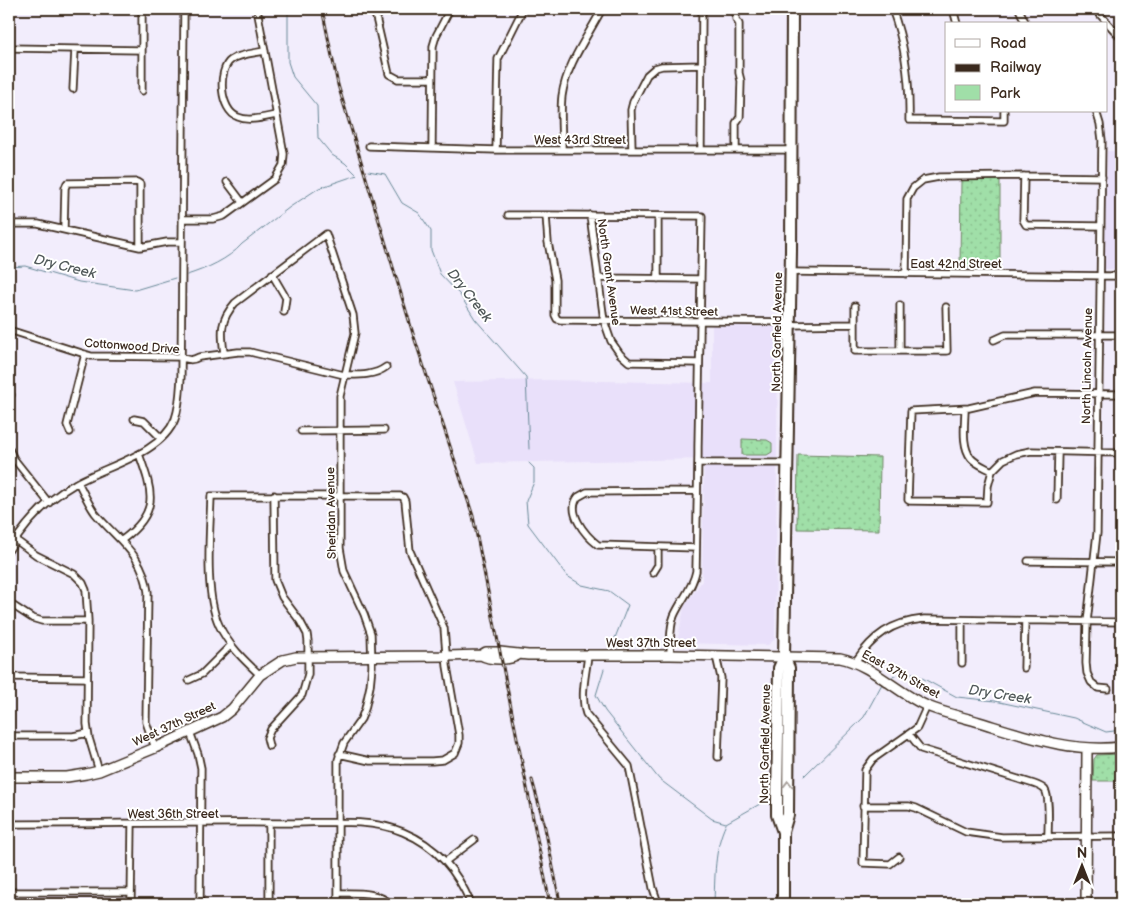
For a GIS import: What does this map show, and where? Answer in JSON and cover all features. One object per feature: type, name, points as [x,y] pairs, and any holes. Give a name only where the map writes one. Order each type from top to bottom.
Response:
[{"type":"highway","name":"North Garfield Avenue","points":[[783,904],[783,832],[777,815],[777,802],[779,668],[784,657],[788,464],[792,9]]},
{"type":"street","points":[[142,9],[142,91]]},
{"type":"street","points":[[9,550],[22,529],[48,503],[78,482],[139,454],[161,438],[173,423],[177,413],[180,394],[181,357],[184,9]]},
{"type":"street","points":[[183,219],[220,218],[275,179],[283,165],[284,154],[257,9]]},
{"type":"street","points":[[374,9],[389,74],[398,80],[432,79]]},
{"type":"street","points":[[432,147],[434,41],[450,9]]},
{"type":"street","points":[[496,150],[498,59],[523,9]]},
{"type":"street","points":[[562,150],[564,86],[569,71],[602,9]]},
{"type":"street","points":[[701,150],[702,9]]},
{"type":"street","points":[[736,9],[736,18],[739,24],[739,73],[741,81],[740,117],[736,123],[736,150]]},
{"type":"street","points":[[892,9],[896,20],[908,82],[909,120],[1004,120],[1004,112]]},
{"type":"street","points":[[953,9],[956,22]]},
{"type":"street","points":[[1019,9],[1025,22]]},
{"type":"street","points":[[1095,9],[1107,22]]},
{"type":"street","points":[[1108,24],[1121,38]]},
{"type":"street","points":[[9,48],[141,50]]},
{"type":"street","points":[[72,89],[75,50]]},
{"type":"street","points":[[264,51],[234,58],[228,62],[223,74],[223,98],[229,111],[239,118],[276,115]]},
{"type":"street","points":[[632,150],[631,110],[633,102],[649,73],[662,66],[702,65]]},
{"type":"street","name":"North Lincoln Avenue","points":[[1096,112],[1102,140],[1101,276],[1098,334],[1097,533],[1087,622],[1087,673],[1094,686],[1108,689]]},
{"type":"street","name":"West 43rd Street","points":[[369,146],[496,150],[791,150]]},
{"type":"street","points":[[1024,176],[1023,220],[1026,225],[1101,226]]},
{"type":"street","points":[[906,274],[907,204],[909,195],[916,184],[923,180],[935,177],[1102,177]]},
{"type":"street","points":[[64,230],[65,188],[67,183],[137,182],[140,184],[140,247]]},
{"type":"street","points":[[227,182],[242,202]]},
{"type":"street","points":[[508,215],[590,215]]},
{"type":"street","name":"West 41st Street","points":[[546,215],[548,242],[555,280],[556,319],[855,324]]},
{"type":"street","name":"North Grant Avenue","points":[[670,655],[673,618],[695,578],[702,216],[590,215],[604,320],[611,341],[620,354],[629,362],[699,363]]},
{"type":"street","points":[[658,216],[658,279]]},
{"type":"street","points":[[9,224],[38,224],[140,247],[166,242],[182,242]]},
{"type":"street","name":"Sheridan Avenue","points":[[272,274],[326,234],[355,324],[355,333],[340,396],[341,560],[371,634],[372,656],[370,686],[365,709],[339,754],[338,904]]},
{"type":"street","name":"East 42nd Street","points":[[791,272],[1121,276]]},
{"type":"street","points":[[224,353],[222,328],[228,312],[239,299],[272,274],[286,298],[284,312]]},
{"type":"street","points":[[598,278],[701,279]]},
{"type":"street","points":[[900,305],[900,351]]},
{"type":"street","points":[[855,306],[855,351],[947,351],[946,307]]},
{"type":"street","name":"Cottonwood Drive","points":[[9,330],[84,354],[181,357],[193,360],[199,357],[224,353],[250,352],[344,375],[380,372],[386,367]]},
{"type":"street","points":[[994,340],[1005,335],[1121,335]]},
{"type":"street","points":[[70,432],[67,425],[84,354]]},
{"type":"street","points":[[1121,394],[1035,393],[965,409],[911,411],[908,500],[988,502],[988,486],[992,471],[1003,460],[1016,454],[1031,452],[1121,452]]},
{"type":"street","points":[[965,409],[965,445],[968,453],[975,461],[992,471]]},
{"type":"street","points":[[134,419],[144,421],[161,438]]},
{"type":"street","points":[[300,430],[384,430]]},
{"type":"street","points":[[9,449],[14,460],[48,503]]},
{"type":"street","points":[[1057,500],[1058,452]]},
{"type":"street","points":[[122,540],[138,527],[149,504],[150,488],[139,454]]},
{"type":"street","points":[[698,463],[788,464]]},
{"type":"street","points":[[78,482],[96,514],[122,540],[139,561],[147,584],[146,722],[155,748]]},
{"type":"street","points":[[696,548],[598,545],[576,518],[573,507],[576,499],[584,493],[591,491],[697,491]]},
{"type":"street","points":[[269,746],[267,738],[271,729],[296,702],[305,689],[308,674],[308,641],[304,627],[282,597],[275,580],[274,495]]},
{"type":"street","points":[[260,675],[231,646],[216,617],[211,598],[211,496],[398,495],[403,497],[406,501],[410,551],[444,628],[459,735],[458,755],[437,761],[370,761],[339,754]]},
{"type":"street","points":[[9,535],[43,559],[74,574],[83,583],[87,593],[88,733],[99,771]]},
{"type":"street","points":[[653,573],[658,565],[658,547]]},
{"type":"street","points":[[1028,561],[1121,562]]},
{"type":"street","points":[[9,604],[36,619],[88,621]]},
{"type":"street","points":[[855,662],[876,638],[898,624],[924,620],[1121,622]]},
{"type":"street","points":[[962,620],[962,663]]},
{"type":"street","points":[[1024,668],[1025,621]]},
{"type":"street","points":[[189,680],[202,674],[231,646]]},
{"type":"street","name":"West 37th Street","points":[[9,777],[67,777],[99,771],[155,748],[228,713],[260,675],[283,660],[308,655],[481,655],[486,658],[501,659],[514,658],[518,655],[784,657]]},
{"type":"street","points":[[588,656],[583,706],[586,714],[629,766],[653,888],[657,900],[662,904]]},
{"type":"street","points":[[716,656],[721,678],[718,757]]},
{"type":"street","name":"East 37th Street","points":[[784,657],[832,657],[855,662],[927,706],[1054,744],[1087,748],[1121,748]]},
{"type":"street","points":[[9,677],[87,678]]},
{"type":"street","points":[[900,857],[890,864],[863,863],[864,777],[866,767],[873,759],[909,734],[919,724],[927,706]]},
{"type":"street","points":[[190,732],[201,768],[200,904]]},
{"type":"street","points":[[9,736],[59,736],[88,733]]},
{"type":"street","points":[[909,734],[921,749],[1043,788],[1047,799],[1048,836]]},
{"type":"street","points":[[1086,904],[1087,748]]},
{"type":"street","points":[[863,806],[916,808],[956,828],[984,836],[1121,836]]},
{"type":"street","points":[[269,823],[269,904]]},
{"type":"street","name":"West 36th Street","points":[[9,824],[370,824],[393,828],[424,843],[446,861],[461,882],[471,904]]},
{"type":"street","points":[[131,904],[132,824]]},
{"type":"street","points":[[446,861],[474,840]]},
{"type":"street","points":[[9,892],[131,892]]},
{"type":"street","points":[[338,893],[371,894],[391,904]]},
{"type":"shaded area","points":[[1107,151],[1121,151],[1121,269],[1105,269]]},
{"type":"shaded area","points":[[712,326],[778,327],[777,458],[478,463],[453,382],[546,380],[712,383]]},
{"type":"shaded area","points":[[704,465],[777,466],[775,639],[768,645],[677,643],[684,607],[702,581]]},
{"type":"green space","points":[[961,180],[1000,180],[1000,267],[960,267]]},
{"type":"green space","points":[[742,439],[767,440],[772,443],[772,452],[767,455],[742,455]]},
{"type":"green space","points":[[798,455],[880,457],[879,530],[797,529]]},
{"type":"green space","points":[[1121,754],[1121,781],[1093,781],[1094,759],[1097,755]]},
{"type":"waterway","name":"Dry Creek","points":[[187,275],[224,259],[290,207],[319,188],[357,175],[345,163],[332,155],[318,138],[317,106],[293,77],[288,62],[288,9]]},
{"type":"waterway","name":"Dry Creek","points":[[368,171],[385,174],[402,203],[419,213],[431,231],[431,250],[440,274],[460,295],[475,319],[526,377],[529,449]]},
{"type":"waterway","name":"Dry Creek","points":[[9,267],[25,266],[79,282],[135,290],[175,278]]},
{"type":"waterway","name":"Dry Creek","points":[[529,463],[534,468],[534,482],[526,501],[528,524],[567,576],[582,585],[609,591],[628,605],[613,643]]},
{"type":"waterway","name":"Dry Creek","points":[[604,669],[596,695],[605,711],[659,779],[712,819],[726,823],[767,800]]},
{"type":"waterway","name":"Dry Creek","points":[[889,678],[904,673],[913,673],[957,697],[995,701],[1074,718],[1106,732],[1114,731],[1121,726]]},
{"type":"waterway","name":"Dry Creek","points":[[804,776],[864,717],[882,684]]},
{"type":"waterway","points":[[714,904],[717,853],[726,824]]},
{"type":"railway","points":[[322,9],[338,85],[414,337],[473,516],[550,904]]},
{"type":"railway","points":[[532,780],[544,823],[559,897]]}]
